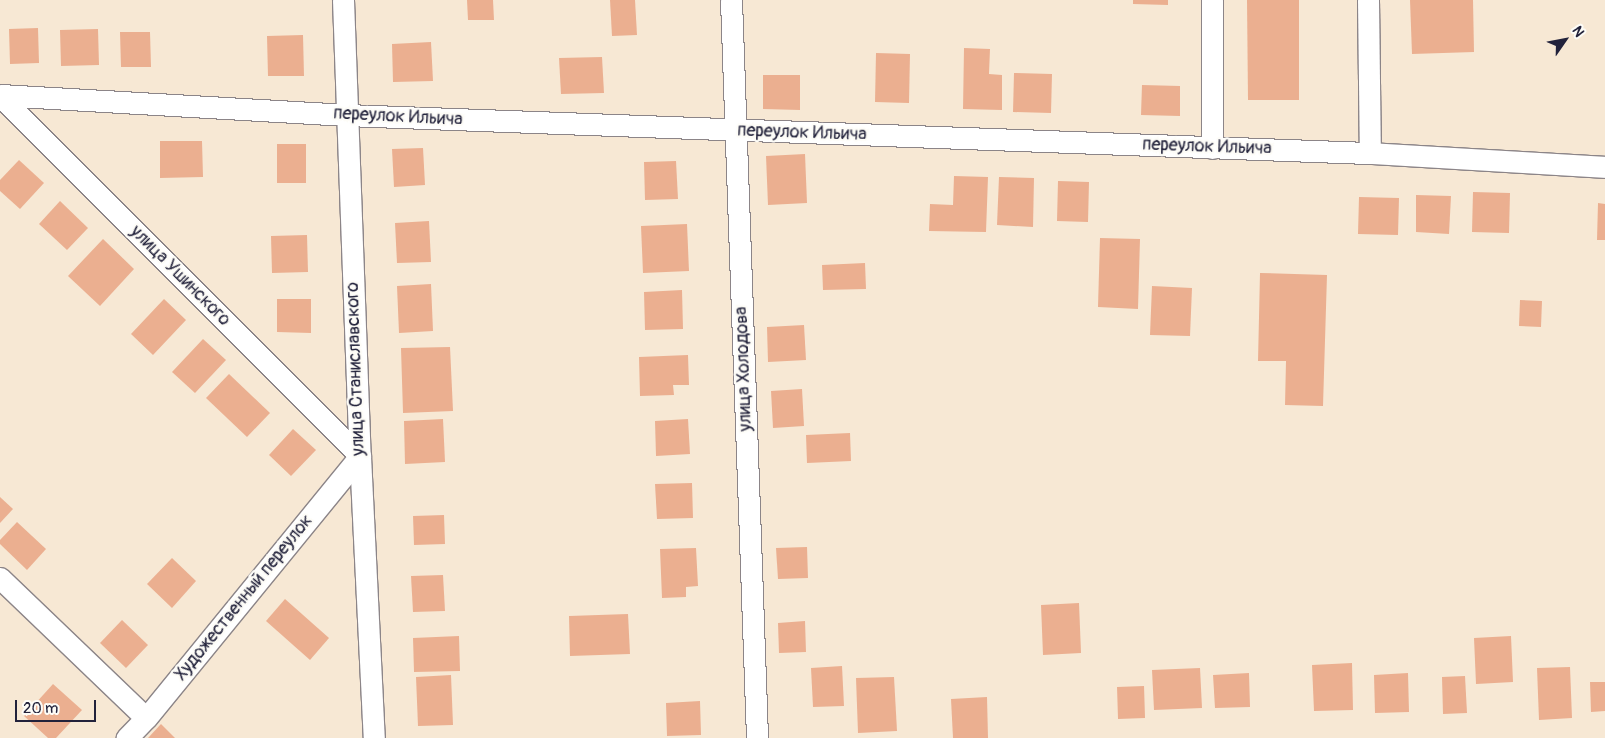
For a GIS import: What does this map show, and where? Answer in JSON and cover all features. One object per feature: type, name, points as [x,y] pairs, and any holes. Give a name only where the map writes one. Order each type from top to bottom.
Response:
[{"type":"street","name":"улица Станиславского","points":[[343,0],[360,456],[374,738]]},
{"type":"street","name":"улица Холодова","points":[[731,0],[757,738]]},
{"type":"street","points":[[1212,0],[1212,148]]},
{"type":"street","points":[[1368,0],[1370,153]]},
{"type":"street","name":"переулок Ильича","points":[[0,95],[346,115],[736,131],[1370,153],[1605,167]]},
{"type":"street","name":"улица Ушинского","points":[[0,95],[360,456]]},
{"type":"street","name":"Художественный переулок","points":[[127,738],[146,718],[360,456]]},
{"type":"street","points":[[0,578],[146,718]]},
{"type":"building","points":[[467,0],[493,0],[494,20],[468,20]]},
{"type":"building","points":[[610,0],[635,0],[637,35],[612,36]]},
{"type":"building","points":[[1133,0],[1168,0],[1168,5],[1133,4]]},
{"type":"building","points":[[1247,0],[1299,0],[1299,100],[1248,100]]},
{"type":"building","points":[[1410,0],[1473,0],[1474,52],[1412,54]]},
{"type":"building","points":[[38,28],[39,63],[10,64],[9,29]]},
{"type":"building","points":[[98,29],[99,65],[61,66],[60,30]]},
{"type":"building","points":[[120,32],[150,32],[151,67],[121,67]]},
{"type":"building","points":[[303,35],[304,76],[268,76],[267,36]]},
{"type":"building","points":[[431,42],[433,81],[393,82],[392,44]]},
{"type":"building","points":[[964,48],[990,49],[989,74],[1002,75],[1002,110],[963,109]]},
{"type":"building","points":[[876,53],[910,54],[909,103],[875,102]]},
{"type":"building","points":[[602,57],[604,93],[561,94],[559,58]]},
{"type":"building","points":[[1014,73],[1052,74],[1051,113],[1013,112]]},
{"type":"building","points":[[763,75],[800,75],[800,110],[763,109]]},
{"type":"building","points":[[1142,85],[1180,86],[1180,116],[1141,115]]},
{"type":"building","points":[[160,141],[202,141],[203,177],[160,178]]},
{"type":"building","points":[[277,144],[306,144],[306,183],[277,183]]},
{"type":"building","points":[[423,148],[425,185],[394,187],[392,149]]},
{"type":"building","points":[[805,154],[807,203],[768,205],[766,156]]},
{"type":"building","points":[[19,160],[44,183],[20,209],[0,191],[0,180]]},
{"type":"building","points":[[676,161],[678,199],[645,200],[644,162]]},
{"type":"building","points":[[954,176],[988,177],[986,232],[929,231],[930,204],[953,205]]},
{"type":"building","points":[[999,177],[1034,178],[1033,227],[997,225]]},
{"type":"building","points":[[1058,181],[1089,182],[1088,222],[1057,221]]},
{"type":"building","points":[[1473,192],[1510,193],[1509,233],[1472,232]]},
{"type":"building","points":[[1416,195],[1451,196],[1449,234],[1416,232]]},
{"type":"building","points":[[1359,197],[1399,198],[1398,235],[1358,234]]},
{"type":"building","points":[[60,201],[88,228],[67,250],[39,224]]},
{"type":"building","points":[[1598,203],[1605,204],[1605,240],[1597,240]]},
{"type":"building","points":[[429,221],[431,262],[397,263],[395,223]]},
{"type":"building","points":[[687,224],[689,271],[643,273],[641,226]]},
{"type":"building","points":[[307,235],[308,272],[272,273],[271,236]]},
{"type":"building","points":[[1100,238],[1140,239],[1138,309],[1098,307]]},
{"type":"building","points":[[103,239],[134,269],[100,306],[68,276]]},
{"type":"building","points":[[865,263],[866,289],[823,290],[822,265]]},
{"type":"building","points":[[1260,273],[1327,275],[1323,406],[1285,405],[1286,361],[1258,361]]},
{"type":"building","points":[[431,284],[433,331],[399,333],[397,286]]},
{"type":"building","points":[[1152,286],[1192,288],[1190,336],[1150,335]]},
{"type":"building","points":[[682,290],[683,329],[645,330],[644,292]]},
{"type":"building","points":[[164,299],[186,320],[153,355],[131,334]]},
{"type":"building","points":[[277,299],[311,299],[311,333],[277,332]]},
{"type":"building","points":[[1520,300],[1542,301],[1541,327],[1519,326]]},
{"type":"building","points":[[804,325],[806,360],[768,362],[767,327]]},
{"type":"building","points":[[203,339],[226,360],[195,393],[172,372]]},
{"type":"building","points":[[450,347],[453,411],[403,413],[401,348]]},
{"type":"building","points":[[688,355],[689,385],[673,385],[674,395],[640,396],[639,357]]},
{"type":"building","points":[[229,374],[270,413],[247,437],[206,398]]},
{"type":"building","points":[[802,389],[804,426],[773,428],[771,391]]},
{"type":"building","points":[[443,419],[445,462],[405,464],[404,421]]},
{"type":"building","points":[[688,419],[690,454],[656,456],[655,421]]},
{"type":"building","points":[[293,429],[316,450],[291,476],[269,455]]},
{"type":"building","points":[[850,433],[851,461],[807,463],[806,435]]},
{"type":"building","points":[[692,483],[693,518],[657,519],[655,484]]},
{"type":"building","points":[[0,497],[13,509],[0,523]]},
{"type":"building","points":[[444,515],[445,544],[414,545],[413,516]]},
{"type":"building","points":[[17,522],[46,549],[27,570],[0,544],[0,540]]},
{"type":"building","points":[[807,547],[808,578],[778,579],[776,548]]},
{"type":"building","points":[[696,548],[698,586],[686,587],[686,597],[662,598],[660,549]]},
{"type":"building","points":[[172,558],[196,581],[172,608],[147,584]]},
{"type":"building","points":[[443,575],[445,611],[413,612],[411,576]]},
{"type":"building","points":[[285,599],[329,638],[310,660],[266,621]]},
{"type":"building","points":[[1079,603],[1081,653],[1043,655],[1041,605]]},
{"type":"building","points":[[628,614],[630,654],[570,656],[569,616]]},
{"type":"building","points":[[122,620],[148,645],[126,668],[100,643]]},
{"type":"building","points":[[805,621],[806,652],[779,653],[778,623]]},
{"type":"building","points":[[459,636],[460,671],[414,672],[413,638]]},
{"type":"building","points":[[1511,636],[1513,682],[1476,684],[1474,638]]},
{"type":"building","points":[[1352,663],[1353,710],[1314,711],[1312,665]]},
{"type":"building","points":[[842,666],[844,706],[813,707],[811,668]]},
{"type":"building","points":[[1570,667],[1572,718],[1539,720],[1537,668]]},
{"type":"building","points":[[1200,668],[1202,708],[1154,710],[1152,670]]},
{"type":"building","points":[[1249,673],[1250,707],[1215,708],[1213,675]]},
{"type":"building","points":[[1408,673],[1409,712],[1375,713],[1374,675]]},
{"type":"building","points":[[451,675],[453,725],[418,726],[416,677]]},
{"type":"building","points":[[1465,676],[1467,713],[1443,714],[1442,677]]},
{"type":"building","points":[[894,677],[897,731],[858,733],[856,678]]},
{"type":"building","points":[[1590,682],[1605,682],[1605,711],[1591,712]]},
{"type":"building","points":[[53,684],[82,710],[56,738],[48,738],[24,716]]},
{"type":"building","points":[[1144,686],[1145,718],[1118,719],[1117,687]]},
{"type":"building","points":[[987,697],[988,738],[953,738],[951,699]]},
{"type":"building","points":[[700,701],[701,735],[667,736],[666,703]]},
{"type":"building","points":[[161,724],[175,738],[148,738]]}]
